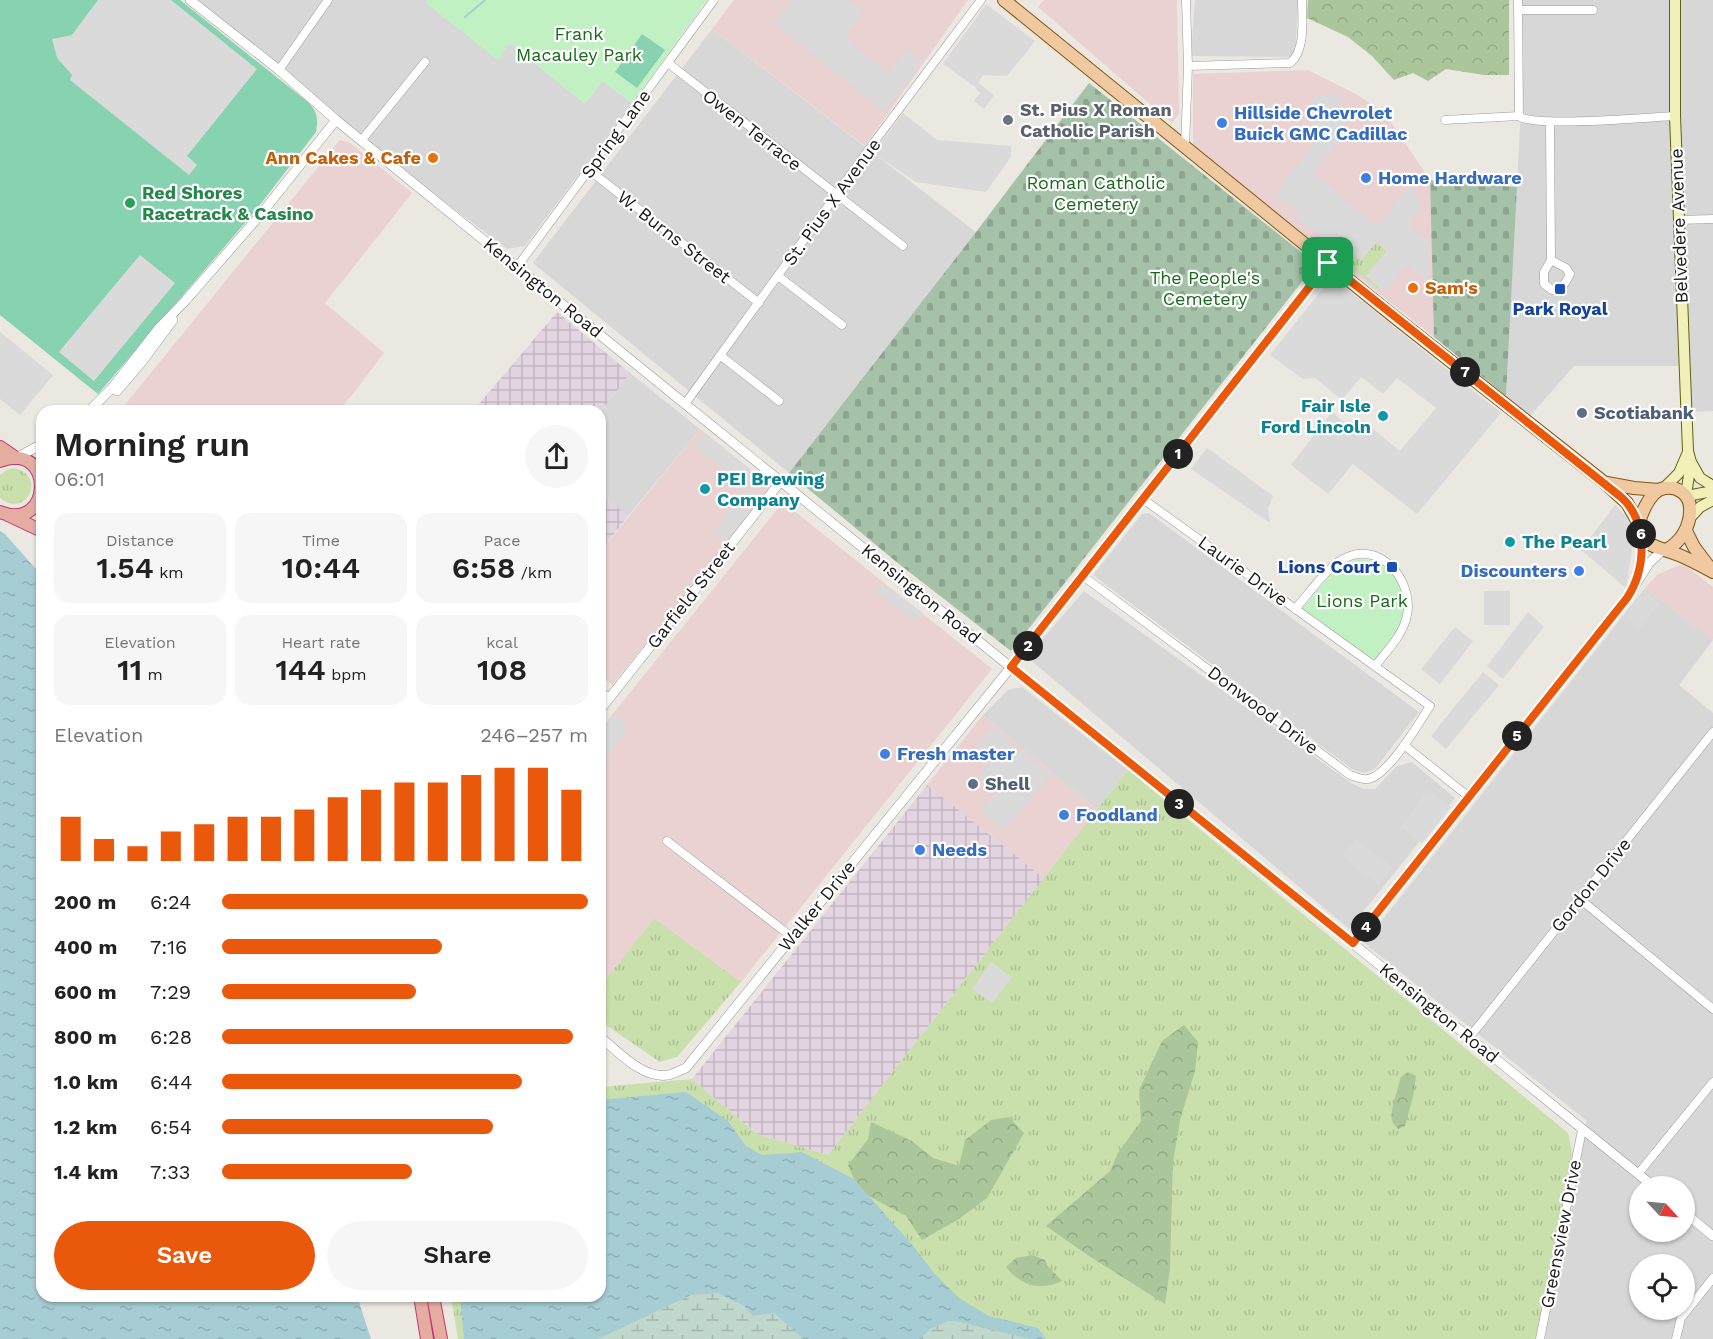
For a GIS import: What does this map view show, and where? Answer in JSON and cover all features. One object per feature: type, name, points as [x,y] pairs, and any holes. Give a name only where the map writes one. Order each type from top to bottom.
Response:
[{"type":"highway","points":[[0,447],[36,469]]},
{"type":"highway","points":[[0,461],[16,458]]},
{"type":"highway","points":[[4,513],[25,512],[36,502]]},
{"type":"highway","points":[[4,513],[36,528]]},
{"type":"highway","points":[[421,1302],[428,1339]]},
{"type":"highway","points":[[434,1302],[441,1339]]},
{"type":"main road","points":[[1004,0],[1328,263],[1605,483],[1627,503],[1640,530],[1651,546],[1713,571]]},
{"type":"main road","name":"Belvedere Avenue","points":[[1675,0],[1675,116],[1690,456],[1686,495]]},
{"type":"main road","points":[[1690,456],[1700,478],[1713,486]]},
{"type":"main road","points":[[1640,530],[1644,508],[1679,473],[1690,456]]},
{"type":"main road","points":[[1605,483],[1634,488],[1673,488],[1686,495],[1713,491]]},
{"type":"main road","points":[[1664,550],[1673,546],[1686,531],[1690,518],[1690,504],[1686,495]]},
{"type":"main road","points":[[1690,518],[1700,507],[1713,500]]},
{"type":"main road","points":[[1686,531],[1694,547],[1713,571]]},
{"type":"street","name":"Kensington Road","points":[[190,0],[279,70],[361,141],[685,404],[1640,1176]]},
{"type":"street","points":[[279,70],[328,0]]},
{"type":"street","name":"Spring Lane","points":[[518,267],[714,0]]},
{"type":"street","name":"St. Pius X Avenue","points":[[685,404],[875,141],[981,0]]},
{"type":"street","points":[[1185,147],[1188,66],[1186,0]]},
{"type":"street","points":[[1188,66],[1290,63],[1295,60],[1300,44],[1302,0]]},
{"type":"street","points":[[1518,0],[1519,116]]},
{"type":"street","points":[[1518,10],[1593,10]]},
{"type":"street","points":[[361,141],[425,62]]},
{"type":"street","name":"Owen Terrace","points":[[668,63],[903,246]]},
{"type":"street","points":[[1445,120],[1519,116],[1526,121],[1550,122],[1675,116]]},
{"type":"street","points":[[95,405],[112,388],[159,328],[261,214],[336,120]]},
{"type":"street","points":[[1550,122],[1551,260]]},
{"type":"street","name":"W. Burns Street","points":[[589,170],[759,303]]},
{"type":"street","points":[[1679,220],[1713,219]]},
{"type":"street","points":[[1011,667],[1328,263]]},
{"type":"street","points":[[778,276],[842,325]]},
{"type":"street","points":[[103,405],[141,363],[186,300]]},
{"type":"street","points":[[721,356],[779,401]]},
{"type":"street","points":[[16,458],[36,447]]},
{"type":"street","name":"Garfield Street","points":[[606,702],[781,481]]},
{"type":"street","name":"Laurie Drive","points":[[1143,499],[1430,706]]},
{"type":"street","points":[[1636,586],[1641,560],[1640,530]]},
{"type":"street","points":[[1353,943],[1636,586],[1649,563],[1664,550]]},
{"type":"street","points":[[1295,609],[1332,567],[1344,558],[1367,554],[1381,559],[1402,578],[1409,602],[1407,619],[1375,666]]},
{"type":"street","name":"Donwood Drive","points":[[1083,576],[1350,775],[1368,779],[1383,770],[1404,745],[1430,706]]},
{"type":"street","name":"Walker Drive","points":[[606,1042],[652,1075],[669,1075],[686,1068],[1011,667]]},
{"type":"street","name":"Gordon Drive","points":[[1469,1038],[1713,732]]},
{"type":"street","points":[[1404,745],[1469,797]]},
{"type":"street","points":[[667,841],[792,937]]},
{"type":"street","points":[[1580,899],[1713,1009]]},
{"type":"street","points":[[1638,1174],[1713,1082]]},
{"type":"street","name":"Greensview Drive","points":[[1540,1339],[1582,1130]]},
{"type":"street","points":[[1695,1221],[1713,1236]]},
{"type":"street","points":[[1676,1339],[1681,1318],[1713,1278]]},
{"type":"shaded area","points":[[98,0],[171,0],[257,69],[187,156],[197,165],[189,175],[70,80],[72,75],[57,58],[52,39],[72,35]]},
{"type":"shaded area","points":[[190,0],[428,0],[427,3],[497,59],[510,43],[585,104],[602,81],[632,103],[525,246],[507,249],[336,120]]},
{"type":"shaded area","points":[[734,0],[968,0],[865,146],[712,29]]},
{"type":"shaded area","points":[[792,0],[848,0],[864,12],[845,37],[887,73],[906,49],[922,61],[885,112],[774,23]]},
{"type":"shaded area","points":[[1044,0],[1177,0],[1179,114],[1172,123],[1038,7]]},
{"type":"shaded area","points":[[1195,0],[1298,0],[1295,57],[1191,56]]},
{"type":"shaded area","points":[[1520,0],[1713,0],[1713,411],[1690,412],[1690,366],[1574,366],[1530,416],[1506,396],[1521,108]]},
{"type":"shaded area","points":[[986,4],[1035,41],[1007,76],[983,75],[978,83],[994,95],[984,109],[974,101],[980,93],[974,86],[943,64]]},
{"type":"shaded area","points":[[712,29],[976,232],[789,473],[533,263]]},
{"type":"shaded area","points":[[1308,70],[1354,93],[1384,112],[1430,180],[1434,337],[1193,147],[1193,74]]},
{"type":"shaded area","points":[[1340,93],[1345,133],[1313,173],[1377,226],[1412,183],[1420,209],[1410,225],[1428,241],[1428,282],[1406,265],[1385,292],[1366,276],[1387,251],[1376,242],[1361,260],[1334,238],[1329,243],[1297,218],[1300,213],[1276,194],[1317,138],[1311,97]]},
{"type":"shaded area","points":[[903,113],[937,140],[1011,146],[1011,157],[986,192],[916,182],[873,153]]},
{"type":"shaded area","points":[[340,140],[350,143],[412,193],[325,303],[384,353],[343,405],[125,405]]},
{"type":"shaded area","points":[[140,255],[175,283],[94,381],[59,352]]},
{"type":"shaded area","points":[[1332,277],[1501,413],[1417,514],[1353,464],[1328,494],[1291,465],[1332,412],[1353,430],[1362,420],[1400,451],[1436,408],[1397,378],[1383,394],[1361,377],[1342,400],[1315,378],[1303,379],[1270,355]]},
{"type":"shaded area","points":[[557,312],[630,373],[606,405],[478,405]]},
{"type":"shaded area","points":[[0,332],[53,375],[20,415],[0,399]]},
{"type":"shaded area","points":[[630,373],[700,429],[628,516],[606,499],[606,405]]},
{"type":"shaded area","points":[[700,429],[772,487],[612,685],[606,680],[606,545]]},
{"type":"shaded area","points":[[705,433],[752,471],[742,484],[695,446]]},
{"type":"shaded area","points":[[1207,448],[1273,496],[1268,509],[1270,523],[1191,469]]},
{"type":"shaded area","points":[[749,489],[760,498],[725,542],[713,532]]},
{"type":"shaded area","points":[[606,499],[628,516],[606,544]]},
{"type":"shaded area","points":[[783,502],[992,669],[741,982],[654,918],[606,979],[606,723]]},
{"type":"shaded area","points":[[1615,505],[1628,518],[1633,543],[1626,588],[1581,550]]},
{"type":"shaded area","points":[[1149,513],[1419,712],[1375,769],[1364,773],[1352,769],[1093,575],[1142,514]]},
{"type":"shaded area","points":[[1679,565],[1686,566],[1713,587],[1713,640],[1645,588],[1657,575]]},
{"type":"shaded area","points":[[883,583],[923,613],[916,623],[876,592]]},
{"type":"shaded area","points":[[1645,588],[1713,640],[1679,685],[1713,713],[1713,1339],[1536,1339],[1572,1153],[1587,1121],[1364,943]]},
{"type":"shaded area","points":[[1645,590],[1660,603],[1640,628],[1625,616]]},
{"type":"shaded area","points":[[1084,591],[1351,783],[1364,789],[1375,789],[1397,766],[1412,762],[1455,798],[1349,929],[1027,657]]},
{"type":"shaded area","points":[[1484,591],[1510,591],[1510,625],[1484,625]]},
{"type":"shaded area","points":[[1528,612],[1544,627],[1503,679],[1487,666]]},
{"type":"shaded area","points":[[1455,627],[1473,641],[1440,684],[1421,669]]},
{"type":"shaded area","points":[[1483,672],[1499,685],[1446,749],[1431,736]]},
{"type":"shaded area","points":[[1022,687],[1128,770],[1097,810],[983,715],[1008,690]]},
{"type":"shaded area","points":[[614,714],[629,727],[606,757],[606,724]]},
{"type":"shaded area","points":[[983,715],[1097,810],[1044,878],[927,785]]},
{"type":"shaded area","points":[[992,727],[1050,775],[1004,830],[981,810],[998,790],[980,775],[990,762],[974,749]]},
{"type":"shaded area","points":[[927,785],[1044,878],[828,1155],[757,1134],[692,1079]]},
{"type":"shaded area","points":[[1428,790],[1451,807],[1422,843],[1400,827]]},
{"type":"shaded area","points":[[1356,839],[1392,867],[1379,885],[1343,857]]},
{"type":"shaded area","points":[[991,962],[1012,977],[992,1003],[972,989]]},
{"type":"green space","name":"Red Shores Racetrack & Casino","points":[[0,0],[180,0],[309,103],[317,116],[316,132],[256,210],[98,394],[0,315]]},
{"type":"green space","name":"Frank Macauley Park","points":[[428,0],[707,0],[632,103],[602,81],[585,104],[510,43],[498,60],[426,3]]},
{"type":"green space","points":[[1308,0],[1509,0],[1509,75],[1484,75],[1446,69],[1428,81],[1413,73],[1394,80],[1372,56],[1348,37],[1307,18]]},
{"type":"green space","points":[[642,34],[665,50],[637,88],[615,72]]},
{"type":"green space","points":[[1089,83],[1316,264],[1011,651],[899,564],[789,473]]},
{"type":"green space","points":[[1430,180],[1517,187],[1506,396],[1434,337]]},
{"type":"green space","points":[[1377,242],[1387,251],[1366,276],[1379,287],[1378,289],[1345,262],[1352,254],[1361,260]]},
{"type":"green space","points":[[14,468],[24,472],[30,479],[31,486],[25,500],[18,504],[9,503],[0,498],[0,475]]},
{"type":"green space","name":"Lions Park","points":[[1357,559],[1368,560],[1387,569],[1395,577],[1404,595],[1405,606],[1401,623],[1373,661],[1302,609],[1335,569]]},
{"type":"green space","points":[[1128,770],[1568,1133],[1572,1153],[1536,1339],[458,1339],[452,1302],[606,1302],[606,1086],[692,1079],[757,1134],[828,1155]]},
{"type":"green space","points":[[654,918],[741,982],[677,1057],[660,1062],[606,1025],[606,979]]},
{"type":"green space","points":[[1184,1025],[1198,1042],[1195,1071],[1180,1120],[1173,1162],[1170,1269],[1165,1304],[1046,1226],[1110,1171],[1118,1153],[1141,1121],[1139,1090],[1162,1041]]},
{"type":"green space","points":[[1408,1072],[1416,1076],[1413,1097],[1405,1126],[1398,1129],[1391,1117],[1400,1078]]},
{"type":"green space","points":[[1009,1117],[1024,1133],[987,1198],[959,1219],[922,1240],[906,1216],[867,1195],[854,1179],[848,1165],[868,1139],[871,1122],[912,1141],[933,1158],[959,1166],[965,1140],[991,1120]]},
{"type":"green space","points":[[1032,1255],[1045,1260],[1062,1281],[1046,1286],[1032,1285],[1018,1279],[1006,1267],[1016,1258]]},
{"type":"green space","points":[[718,1293],[744,1306],[753,1316],[774,1313],[803,1339],[598,1339],[691,1295]]},
{"type":"green space","points":[[951,1320],[1030,1339],[921,1339],[930,1329]]},
{"type":"water","points":[[0,531],[36,569],[36,1302],[359,1302],[371,1339],[0,1339]]},
{"type":"water","points":[[686,1092],[728,1121],[746,1146],[762,1155],[802,1152],[854,1179],[934,1273],[959,1298],[989,1316],[1038,1328],[1046,1339],[1030,1339],[951,1320],[930,1329],[921,1339],[803,1339],[774,1313],[753,1316],[744,1306],[718,1293],[691,1295],[598,1339],[464,1339],[461,1302],[606,1302],[606,1099]]},
{"type":"waterway","points":[[465,17],[485,0]]},
{"type":"place","name":"St. Pius X Roman Catholic Parish","points":[[1008,120]]},
{"type":"place","name":"Hillside Chevrolet Buick GMC Cadillac","points":[[1222,123]]},
{"type":"place","name":"Ann Cakes & Cafe","points":[[433,158]]},
{"type":"place","name":"Home Hardware","points":[[1366,178]]},
{"type":"place","name":"Red Shores Racetrack & Casino","points":[[130,203]]},
{"type":"place","name":"Sam's","points":[[1413,288]]},
{"type":"place","name":"Park Royal","points":[[1560,289]]},
{"type":"place","name":"Scotiabank","points":[[1582,413]]},
{"type":"place","name":"Fair Isle Ford Lincoln","points":[[1383,416]]},
{"type":"place","name":"PEI Brewing Company","points":[[705,489]]},
{"type":"place","name":"The Pearl","points":[[1510,542]]},
{"type":"place","name":"Lions Court","points":[[1392,567]]},
{"type":"place","name":"Discounters","points":[[1579,571]]},
{"type":"place","name":"Fresh master","points":[[885,754]]},
{"type":"place","name":"Shell","points":[[973,784]]},
{"type":"place","name":"Foodland","points":[[1064,815]]},
{"type":"place","name":"Needs","points":[[920,850]]},
{"type":"route","points":[[1328,263],[1621,497],[1632,508],[1636,516],[1642,544],[1636,586],[1353,943],[1011,667],[1328,263]]},
{"type":"park label","name":"Roman Catholic Cemetery","points":[[1096,193]]},
{"type":"park label","name":"The People's Cemetery","points":[[1205,288]]}]
